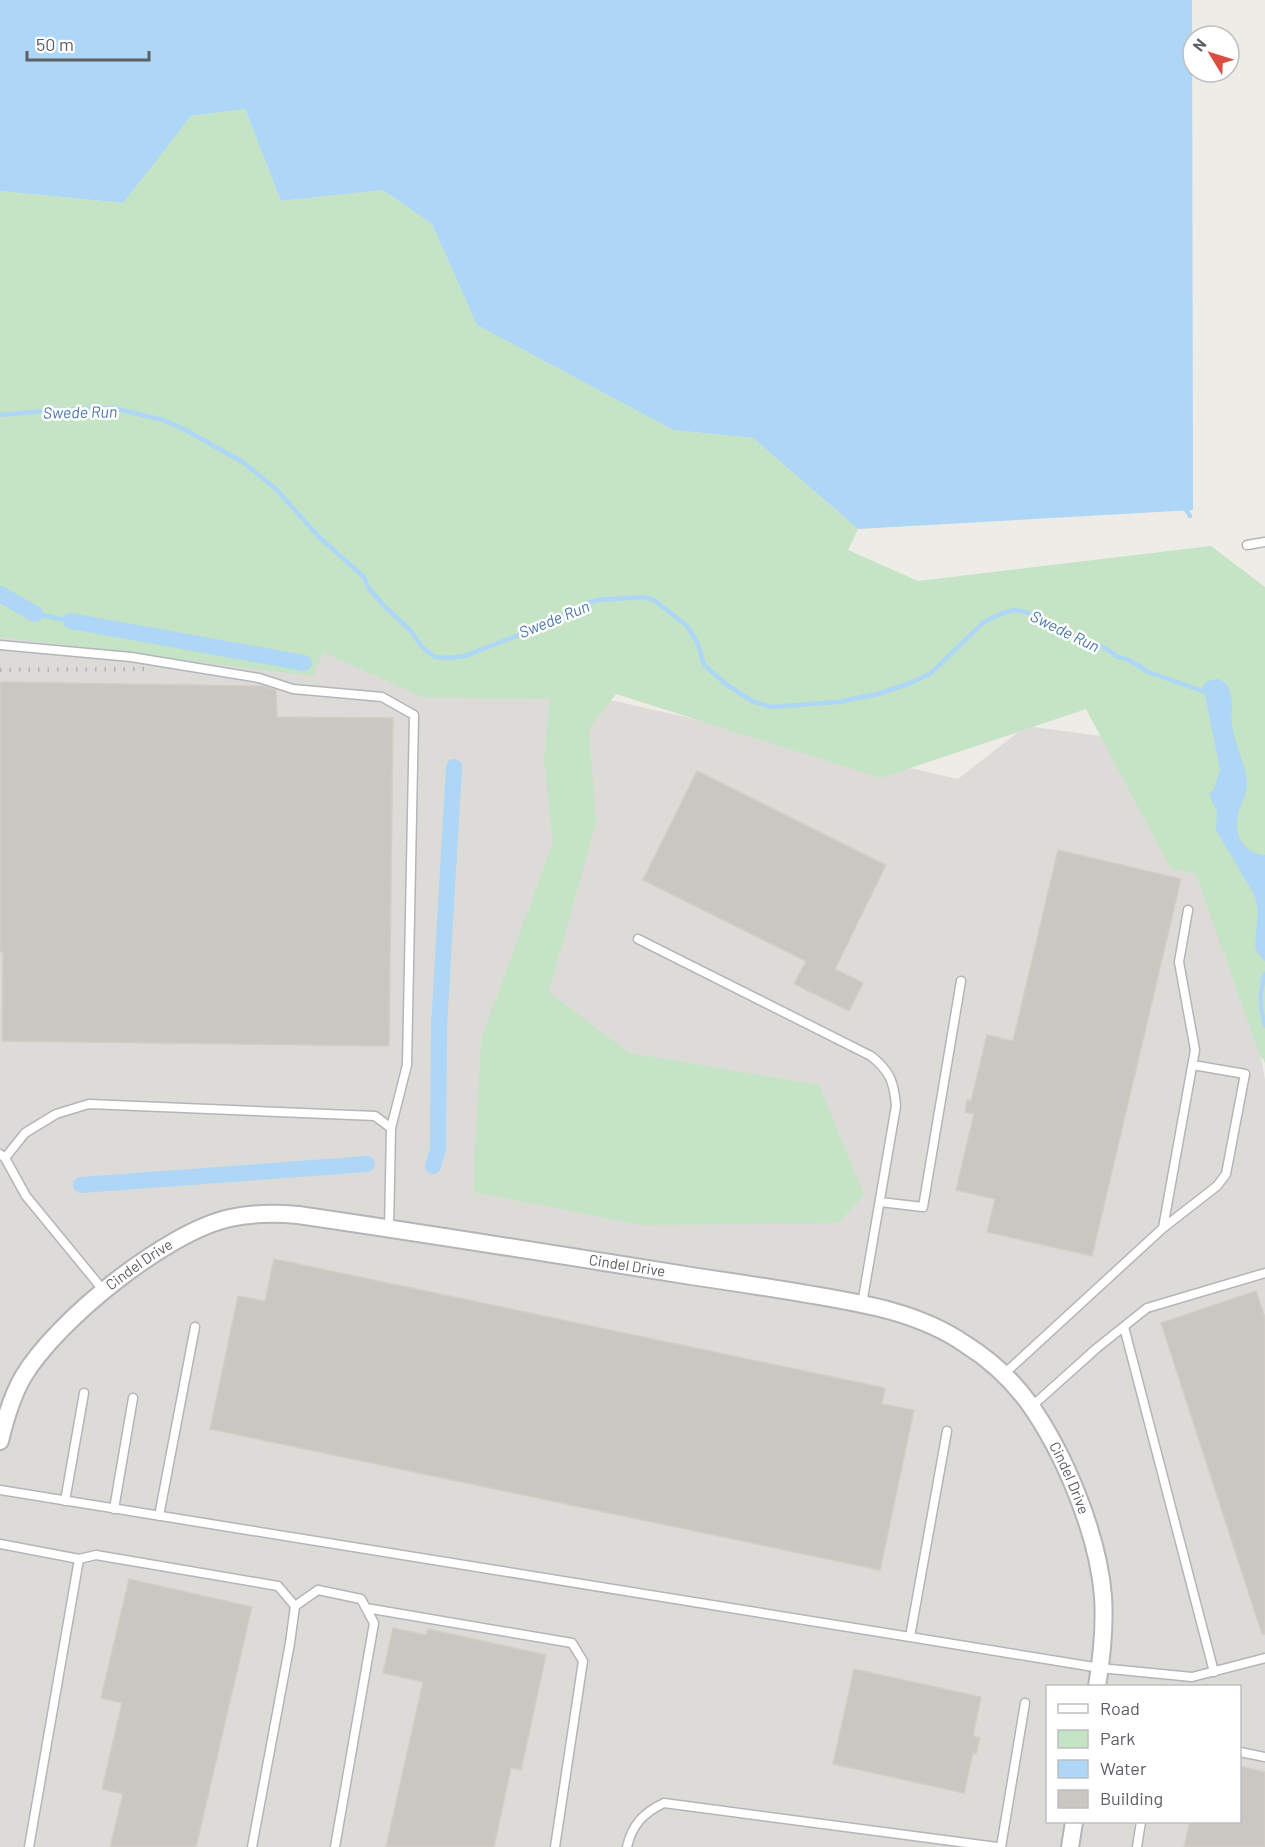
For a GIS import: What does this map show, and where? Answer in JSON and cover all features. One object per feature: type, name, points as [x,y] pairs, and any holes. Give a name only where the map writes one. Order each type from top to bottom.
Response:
[{"type":"street","name":"Cindel Drive","points":[[0,1442],[9,1409],[22,1377],[52,1338],[88,1304],[145,1261],[185,1235],[229,1218],[286,1214],[862,1304],[911,1317],[964,1342],[1004,1374],[1031,1407],[1070,1479],[1099,1566],[1103,1595],[1103,1626],[1097,1685]]},
{"type":"street","points":[[1070,1847],[1074,1823]]},
{"type":"lane","points":[[1247,545],[1265,542]]},
{"type":"lane","points":[[0,645],[131,657],[259,678],[293,689],[382,697],[414,715],[407,1065],[391,1128],[389,1229]]},
{"type":"lane","points":[[1162,1228],[1195,1050],[1179,962],[1188,910]]},
{"type":"lane","points":[[638,939],[871,1056],[884,1066],[894,1086],[896,1106],[862,1304]]},
{"type":"lane","points":[[880,1202],[923,1207],[961,981]]},
{"type":"lane","points":[[1004,1374],[1162,1228],[1217,1186],[1226,1174],[1245,1074],[1193,1065]]},
{"type":"lane","points":[[104,1292],[26,1196],[2,1156],[25,1133],[56,1114],[89,1104],[375,1116],[391,1128]]},
{"type":"lane","points":[[1031,1407],[1147,1308],[1265,1273]]},
{"type":"lane","points":[[159,1516],[195,1327]]},
{"type":"lane","points":[[1124,1327],[1214,1672]]},
{"type":"lane","points":[[65,1501],[84,1393]]},
{"type":"lane","points":[[114,1509],[133,1398]]},
{"type":"lane","points":[[910,1637],[947,1431]]},
{"type":"lane","points":[[0,1490],[1100,1668],[1192,1677],[1265,1658]]},
{"type":"lane","points":[[0,1544],[79,1559],[96,1555],[278,1586],[295,1606]]},
{"type":"lane","points":[[29,1847],[79,1559]]},
{"type":"lane","points":[[252,1847],[295,1606],[318,1590],[361,1599],[374,1623],[335,1847]]},
{"type":"lane","points":[[366,1608],[572,1643],[583,1661],[555,1847]]},
{"type":"lane","points":[[627,1847],[630,1832],[648,1811],[664,1803],[999,1847],[1025,1703]]},
{"type":"lane","points":[[1241,1752],[1265,1757]]},
{"type":"lane","points":[[1137,1847],[1141,1823]]},
{"type":"shaded area","points":[[0,544],[197,614],[615,701],[958,779],[1026,726],[1124,739],[1229,861],[1265,1080],[1265,1847],[0,1847]]},
{"type":"green space","points":[[245,109],[281,201],[383,190],[432,224],[477,325],[673,430],[753,438],[858,529],[848,550],[918,581],[1211,546],[1265,587],[1265,1063],[1259,1053],[1196,874],[1171,869],[1086,709],[881,778],[616,694],[589,729],[596,822],[549,992],[629,1053],[819,1085],[864,1195],[838,1223],[642,1225],[473,1192],[481,1040],[553,842],[544,758],[550,699],[422,697],[323,652],[313,676],[0,637],[0,191],[122,203],[191,116]]},
{"type":"water","points":[[0,0],[1192,0],[1192,24],[1181,24],[1181,84],[1192,84],[1193,510],[858,529],[753,438],[673,430],[477,325],[432,224],[383,190],[281,201],[245,109],[191,116],[123,203],[0,191]]},
{"type":"water","points":[[1219,679],[1226,684],[1232,701],[1233,732],[1246,777],[1247,788],[1239,811],[1237,830],[1246,847],[1265,855],[1265,961],[1255,947],[1258,912],[1255,896],[1216,830],[1217,812],[1209,794],[1214,789],[1220,770],[1203,685],[1211,680]]},
{"type":"building","points":[[0,682],[262,686],[276,690],[277,717],[393,718],[389,1046],[2,1041]]},
{"type":"building","points":[[697,771],[886,865],[835,969],[863,983],[849,1011],[794,984],[806,961],[643,880]]},
{"type":"building","points":[[1058,850],[1181,879],[1092,1256],[987,1232],[995,1199],[956,1190],[974,1114],[965,1112],[967,1100],[971,1101],[987,1035],[1013,1041]]},
{"type":"building","points":[[274,1259],[885,1388],[882,1404],[914,1410],[880,1570],[210,1429],[238,1296],[265,1301]]},
{"type":"building","points":[[1256,1291],[1265,1318],[1265,1634],[1262,1634],[1161,1323]]},
{"type":"building","points":[[129,1579],[252,1607],[196,1847],[110,1847],[123,1794],[102,1789],[122,1703],[101,1698]]},
{"type":"building","points":[[393,1628],[426,1635],[428,1629],[546,1655],[521,1770],[511,1768],[494,1847],[386,1847],[423,1682],[383,1673]]},
{"type":"building","points":[[854,1669],[981,1697],[973,1736],[980,1738],[976,1754],[973,1753],[964,1793],[833,1764]]},
{"type":"building","points":[[1241,1766],[1265,1772],[1265,1847],[1184,1847],[1190,1823],[1241,1823]]},
{"type":"waterway","name":"Swede Run","points":[[0,415],[113,408],[163,420],[184,429],[244,463],[276,489],[319,537],[364,577],[368,587],[384,606],[409,629],[422,647],[435,657],[465,656],[539,627],[587,603],[598,600],[643,597],[654,600],[687,626],[698,644],[704,665],[727,685],[754,702],[772,707],[837,702],[878,694],[931,673],[984,622],[1013,610],[1026,612],[1073,636],[1105,648],[1148,672],[1208,693]]},
{"type":"waterway","points":[[1183,505],[1190,516]]},
{"type":"waterway","points":[[0,594],[35,614]]},
{"type":"waterway","points":[[35,614],[71,621]]},
{"type":"waterway","points":[[71,621],[304,663]]},
{"type":"waterway","points":[[433,1166],[438,1150],[439,1026],[454,767]]},
{"type":"waterway","points":[[1265,974],[1260,1000],[1265,1025]]},
{"type":"waterway","points":[[81,1185],[367,1164]]},
{"type":"railway","points":[[0,670],[149,669]]}]
